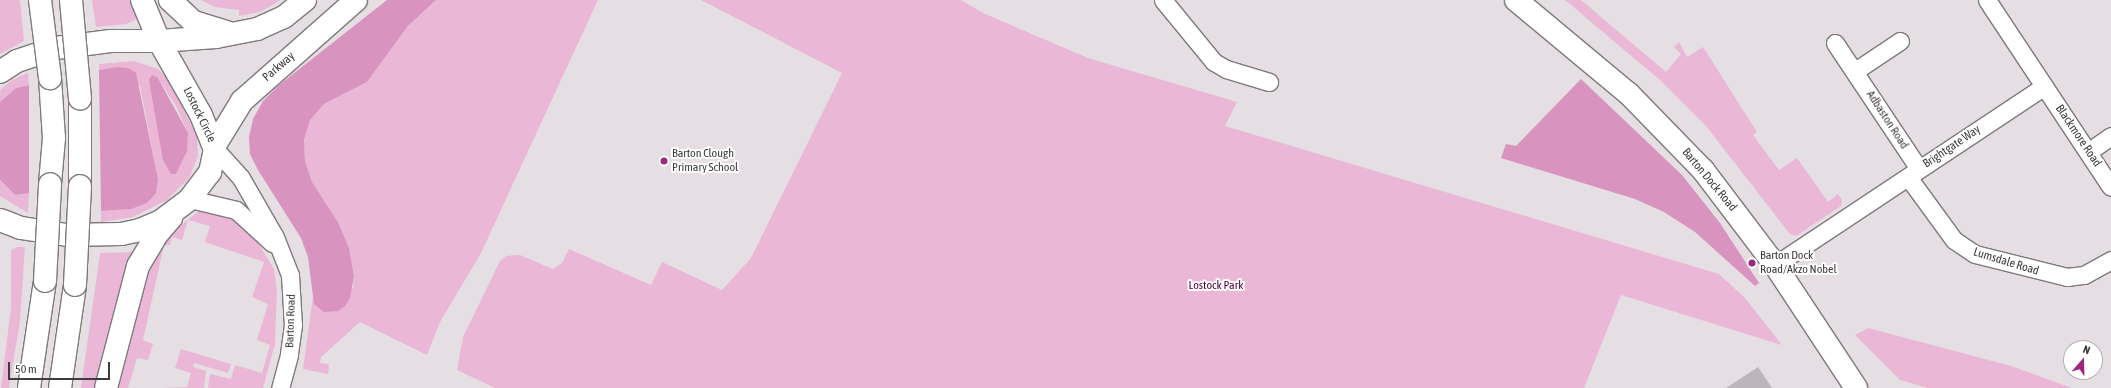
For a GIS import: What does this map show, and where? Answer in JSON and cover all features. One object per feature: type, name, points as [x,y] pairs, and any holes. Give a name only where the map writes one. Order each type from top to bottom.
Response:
[{"type":"main road","points":[[29,388],[45,281],[54,138],[50,78],[40,0]]},
{"type":"main road","points":[[60,388],[75,285],[80,186],[80,99],[71,0]]},
{"type":"main road","points":[[0,72],[23,58],[56,48],[111,41],[159,41],[216,37],[239,32],[274,23],[305,0]]},
{"type":"main road","name":"Parkway","points":[[215,147],[242,101],[356,0]]},
{"type":"main road","points":[[171,1],[182,12],[208,28],[239,32]]},
{"type":"main road","name":"Barton Dock Road","points":[[1516,2],[1629,94],[1670,134],[1703,170],[1775,265],[1856,388]]},
{"type":"main road","name":"Lostock Circle","points":[[0,220],[44,233],[121,234],[159,222],[185,204],[210,172],[215,147],[159,41],[145,8]]},
{"type":"main road","points":[[106,388],[138,266],[158,233],[185,204]]},
{"type":"street","points":[[1163,0],[1214,62],[1226,69],[1269,82]]},
{"type":"street","points":[[1987,0],[2044,86]]},
{"type":"street","points":[[1855,71],[1900,41]]},
{"type":"street","name":"Adbaston Road","points":[[1836,43],[1855,71],[1914,173]]},
{"type":"street","name":"Blackmore Road","points":[[2044,86],[2111,187]]},
{"type":"street","name":"Brightgate Way","points":[[1775,265],[2044,86]]},
{"type":"street","points":[[2088,152],[2111,136]]},
{"type":"street","name":"Barton Road","points":[[215,147],[241,178],[283,255],[290,275],[293,325],[289,355],[280,388]]},
{"type":"street","name":"Lumsdale Road","points":[[1914,173],[1954,240],[1975,254],[2067,277],[2084,275],[2111,260]]},
{"type":"street","name":"Barton Road","points":[[185,204],[236,210],[283,255]]},
{"type":"green space","points":[[0,0],[20,0],[24,41],[0,54]]},
{"type":"green space","points":[[92,0],[133,0],[139,18],[126,24],[96,27]]},
{"type":"green space","points":[[201,0],[281,0],[260,12],[239,16],[239,10],[215,7]]},
{"type":"green space","points":[[436,0],[598,0],[481,253],[440,322],[427,355],[360,322],[321,357],[320,363],[329,364],[328,374],[303,369],[313,296],[314,304],[353,288],[354,276],[349,248],[338,222],[312,182],[305,161],[304,140],[310,120],[324,104],[367,82],[408,26]]},
{"type":"green space","name":"Lostock Park","points":[[701,0],[961,0],[983,13],[1088,58],[1237,102],[1225,126],[1719,274],[1745,298],[1782,345],[1621,295],[1584,388],[495,388],[457,370],[463,337],[500,261],[506,256],[520,255],[553,269],[562,263],[569,249],[651,285],[662,262],[722,290],[751,258],[842,73]]},
{"type":"green space","points":[[1565,0],[1581,0],[1666,72],[1681,54],[1674,47],[1679,42],[1687,57],[1703,47],[1757,132],[1753,135],[1779,170],[1797,158],[1828,202],[1838,194],[1842,200],[1841,206],[1796,236],[1790,234],[1706,126],[1660,80]]},
{"type":"green space","points":[[134,61],[158,69],[168,79],[197,136],[198,156],[189,178],[167,200],[133,217],[101,222],[101,211],[131,209],[158,179],[140,86],[117,67],[99,70],[99,64]],"holes":[[[158,78],[176,106],[188,133],[156,121],[151,93]]]},
{"type":"green space","points":[[28,73],[29,85],[16,88],[0,102],[0,90],[12,80]]},
{"type":"green space","points":[[0,180],[15,195],[29,193],[28,213],[0,196]]},
{"type":"green space","points":[[206,205],[220,208],[248,226],[274,269],[277,291],[275,344],[263,388],[208,388],[210,374],[231,379],[235,365],[262,373],[270,345],[257,340],[268,304],[252,297],[264,262],[205,242],[210,226],[188,220],[182,240],[172,237],[170,245],[164,245],[143,340],[153,344],[148,360],[137,358],[128,388],[111,388],[145,266],[167,237]]},
{"type":"green space","points":[[18,247],[25,247],[20,321],[9,388],[1,388],[11,308],[11,250]]},
{"type":"green space","points":[[136,252],[98,388],[81,388],[100,253]]},
{"type":"green space","points":[[1868,328],[2011,366],[2072,388],[1928,388],[1900,380],[1855,335]]},
{"type":"green space","points":[[181,349],[231,364],[228,373],[194,363],[193,367],[206,371],[204,388],[164,388],[187,387],[191,373],[175,368]]},
{"type":"shaded area","points":[[387,0],[436,0],[408,26],[367,82],[324,104],[310,120],[304,140],[305,161],[312,182],[338,222],[349,248],[354,276],[350,298],[345,306],[338,311],[324,312],[314,304],[308,257],[301,238],[258,170],[250,154],[249,137],[253,119],[263,101],[279,85]]},
{"type":"shaded area","points":[[117,67],[128,68],[136,73],[158,179],[156,193],[147,203],[131,209],[101,211],[99,70]]},
{"type":"shaded area","points":[[152,75],[158,78],[188,133],[187,151],[176,174],[171,174],[163,160],[149,79]]},
{"type":"shaded area","points":[[1581,79],[1682,175],[1720,223],[1759,283],[1755,286],[1695,232],[1664,212],[1635,199],[1501,158],[1506,144],[1516,146]]},
{"type":"shaded area","points":[[29,85],[29,193],[15,195],[0,180],[0,102],[16,88]]},
{"type":"building","points":[[1758,367],[1772,388],[1726,388]]},
{"type":"place","name":"Barton Clough Primary School","points":[[664,161]]},
{"type":"place","name":"Barton Dock Road/Akzo Nobel","points":[[1752,263]]}]
